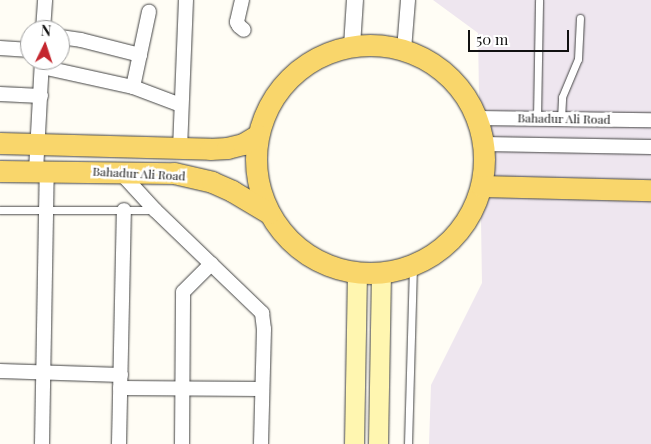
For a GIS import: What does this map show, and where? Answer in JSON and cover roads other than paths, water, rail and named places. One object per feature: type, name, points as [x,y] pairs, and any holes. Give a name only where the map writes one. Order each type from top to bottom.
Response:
[{"type":"main road","points":[[352,46],[388,46],[404,50],[428,61],[449,76],[460,88],[477,118],[484,144],[485,158],[482,186],[471,215],[462,228],[440,250],[413,266],[382,273],[357,273],[341,270],[312,258],[287,238],[269,213],[262,198],[257,175],[256,151],[258,135],[268,106],[286,82],[310,62],[330,52],[352,46]]},
{"type":"main road","points":[[0,143],[180,149],[227,148],[243,144],[258,135]]},
{"type":"main road","name":"Bahadur Ali Road","points":[[0,171],[174,173],[198,178],[232,191],[269,213]]},
{"type":"main road","points":[[482,186],[651,190]]},
{"type":"main road","points":[[354,444],[357,273]]},
{"type":"main road","points":[[378,444],[382,273]]},
{"type":"street","points":[[44,20],[45,0]]},
{"type":"street","points":[[180,149],[186,0]]},
{"type":"street","points":[[242,0],[237,22],[238,26],[244,30]]},
{"type":"street","points":[[352,46],[355,0]]},
{"type":"street","points":[[404,50],[408,0]]},
{"type":"street","points":[[133,87],[148,12]]},
{"type":"street","points":[[70,38],[140,55]]},
{"type":"street","points":[[0,48],[20,49]]},
{"type":"street","points":[[42,70],[38,143],[47,210],[42,444]]},
{"type":"street","points":[[66,70],[133,87],[181,105]]},
{"type":"street","points":[[0,94],[40,96]]},
{"type":"street","name":"Bahadur Ali Road","points":[[477,118],[651,120]]},
{"type":"street","points":[[484,144],[651,148]]},
{"type":"street","points":[[120,172],[155,210],[262,313],[264,329],[261,444]]},
{"type":"street","points":[[119,444],[124,210]]},
{"type":"street","points":[[182,444],[183,292],[211,264]]},
{"type":"street","points":[[0,371],[43,372],[183,389],[261,389]]},
{"type":"lane","points":[[537,118],[540,0]]},
{"type":"lane","points":[[561,119],[562,97],[578,59],[580,18]]},
{"type":"lane","points":[[0,210],[155,210]]},
{"type":"lane","points":[[408,444],[413,266]]}]
